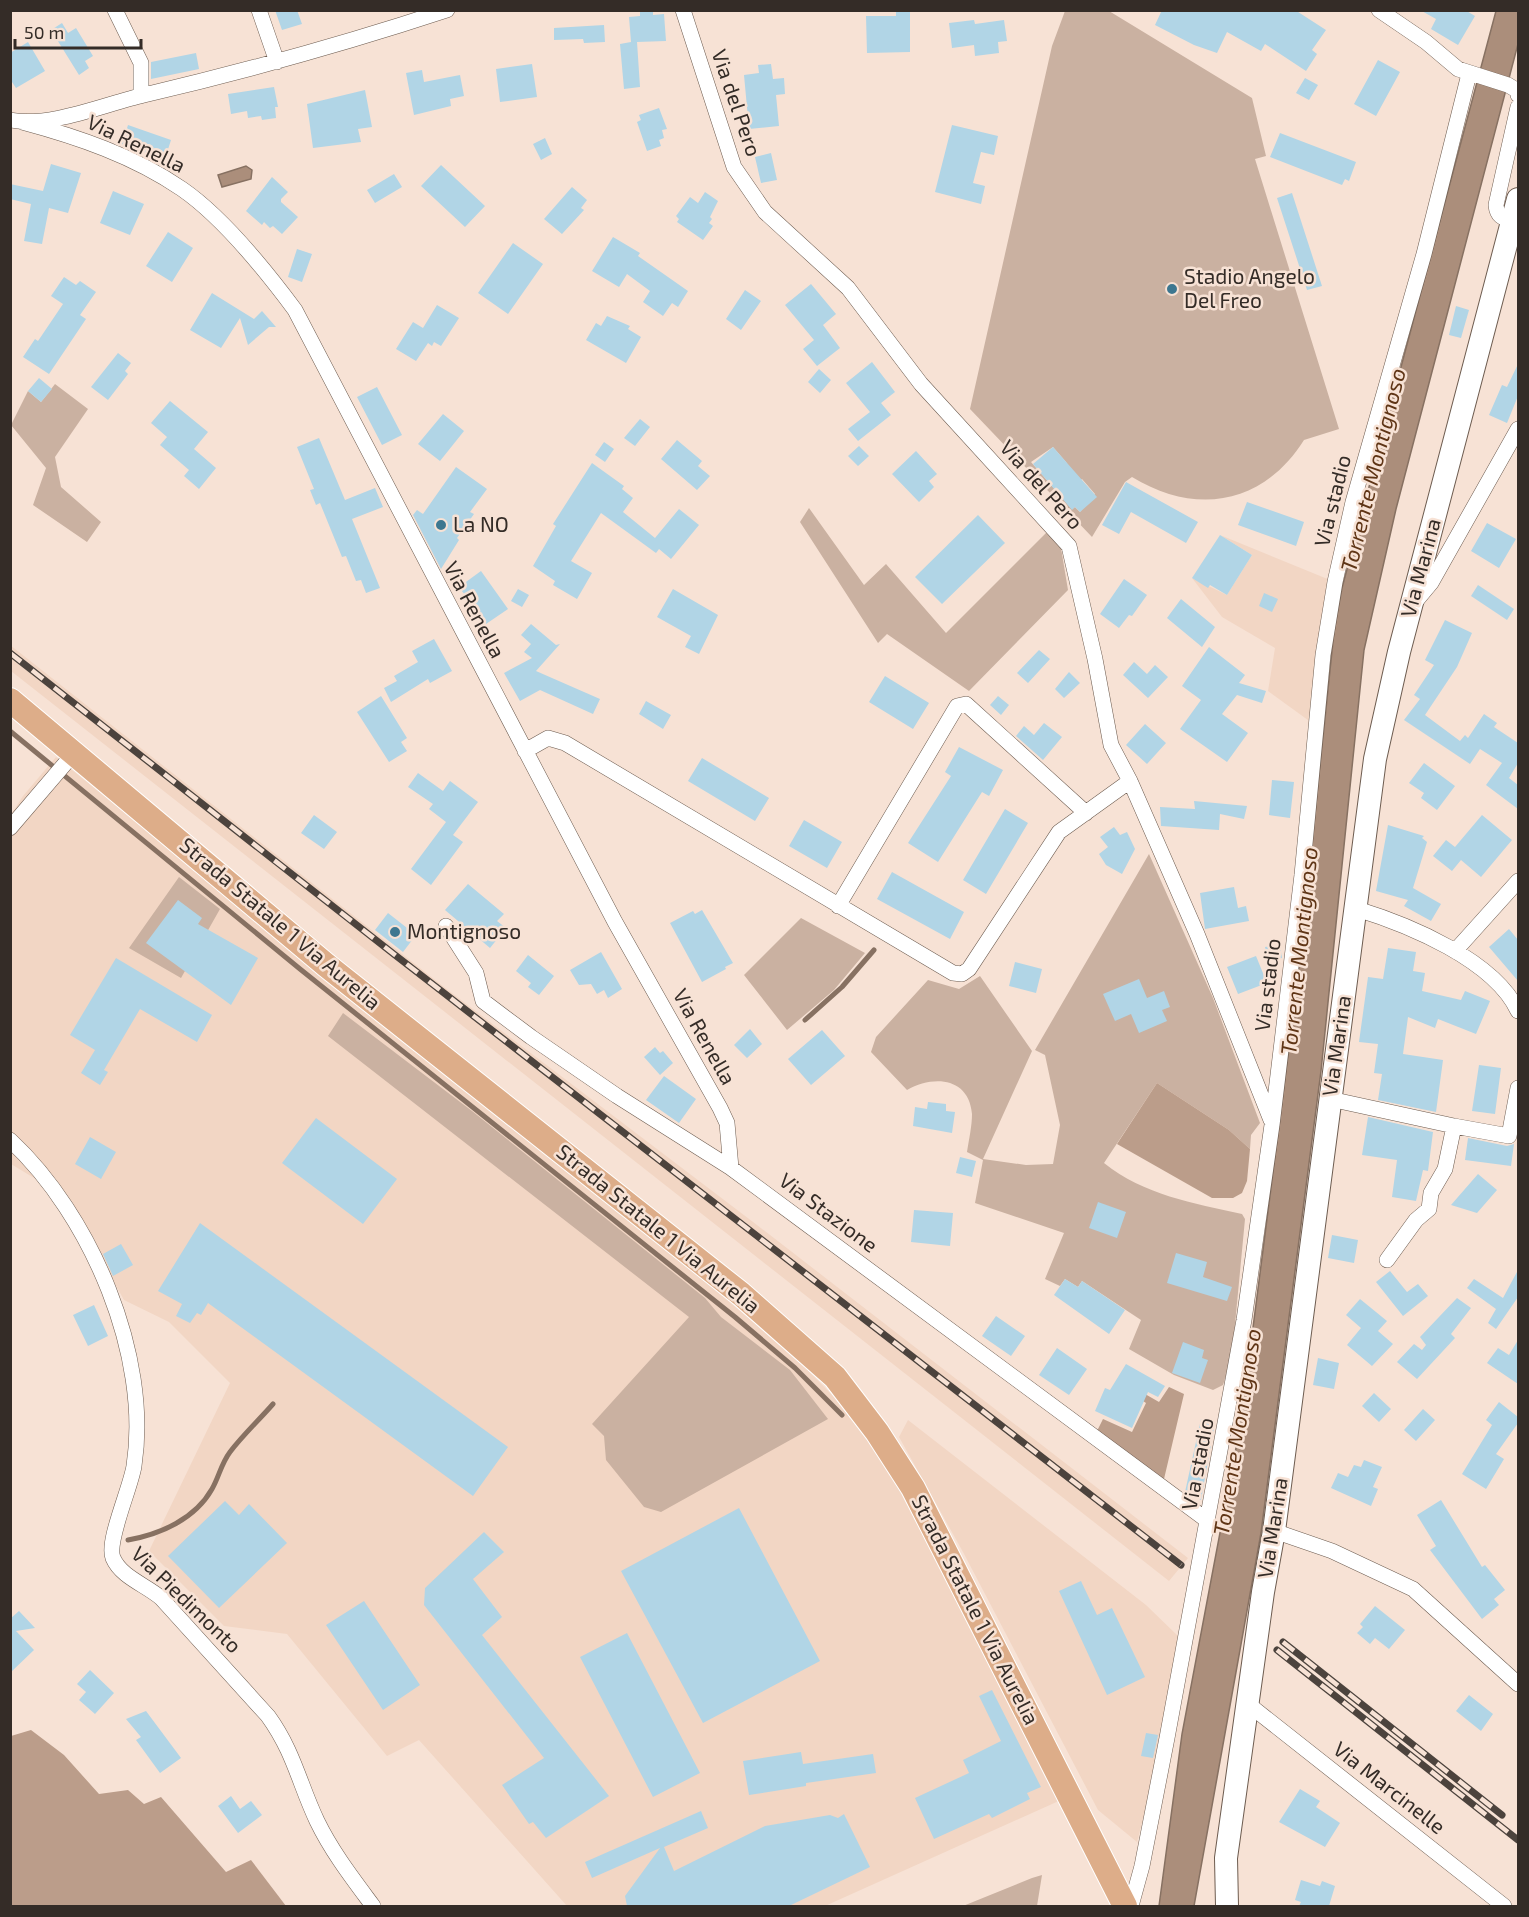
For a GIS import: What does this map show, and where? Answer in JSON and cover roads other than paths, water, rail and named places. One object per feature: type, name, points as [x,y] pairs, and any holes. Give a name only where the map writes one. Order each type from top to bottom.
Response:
[{"type":"main road","name":"Via Marina","points":[[1227,1906],[1226,1858],[1274,1531],[1375,759],[1410,609],[1518,199]]},
{"type":"main road","name":"Strada Statale 1 Via Aurelia","points":[[10,700],[71,758],[326,965],[741,1294],[835,1377],[877,1432],[913,1488],[1125,1906]]},
{"type":"street","points":[[116,10],[141,63],[141,95]]},
{"type":"street","points":[[260,10],[277,62]]},
{"type":"street","points":[[16,121],[99,107],[277,62],[447,10]]},
{"type":"street","name":"Via del Pero","points":[[682,10],[734,167],[765,212],[848,288],[921,384],[1069,546],[1099,676],[1111,745],[1130,781],[1210,964],[1272,1125]]},
{"type":"street","points":[[1379,10],[1473,76],[1515,88]]},
{"type":"street","name":"Via stadio","points":[[1131,1906],[1142,1866],[1231,1405],[1272,1125],[1302,875],[1323,655],[1335,582],[1353,502],[1473,76]]},
{"type":"street","points":[[1512,221],[1496,213],[1496,204],[1518,107]]},
{"type":"street","name":"Via Renella","points":[[16,121],[63,133],[118,154],[183,190],[274,281],[295,310],[615,922],[720,1108],[727,1123],[731,1168]]},
{"type":"street","points":[[1410,609],[1431,583],[1518,429]]},
{"type":"street","points":[[838,906],[957,706],[966,704],[1086,813]]},
{"type":"street","points":[[525,751],[548,738],[557,739],[953,973],[962,974],[969,969],[1059,832],[1130,781]]},
{"type":"street","points":[[10,828],[71,758]]},
{"type":"street","points":[[1455,951],[1518,881]]},
{"type":"street","points":[[1357,909],[1376,915],[1455,951],[1489,975],[1512,997],[1518,1011]]},
{"type":"street","name":"Via Stazione","points":[[447,926],[476,973],[483,1001],[617,1096],[731,1168],[1208,1521]]},
{"type":"street","points":[[1330,1099],[1509,1136],[1518,1088]]},
{"type":"street","points":[[1387,1260],[1416,1220],[1429,1209],[1431,1193],[1445,1169],[1454,1125]]},
{"type":"street","name":"Via Piedimonto","points":[[10,1140],[28,1158],[64,1204],[119,1311],[130,1359],[138,1415],[138,1440],[130,1488],[113,1535],[113,1558],[126,1575],[148,1587],[161,1598],[226,1667],[284,1737],[327,1840],[373,1906]]},
{"type":"street","points":[[1274,1531],[1332,1551],[1413,1589],[1518,1684]]},
{"type":"street","name":"Via Marcinelle","points":[[1248,1704],[1504,1906]]},
{"type":"waterway","points":[[10,731],[300,969],[735,1317],[795,1368],[842,1415]]},
{"type":"waterway","points":[[805,1020],[842,987],[874,950]]},
{"type":"waterway","points":[[128,1540],[153,1534],[176,1524],[196,1509],[212,1489],[230,1452],[273,1404]]},
{"type":"railway","points":[[10,653],[1181,1565]]},
{"type":"railway","points":[[1283,1642],[1502,1815]]},
{"type":"railway","points":[[1277,1650],[1518,1840]]},
{"type":"place","name":"Stadio Angelo Del Freo","points":[[1172,289]]},
{"type":"place","name":"La NO","points":[[441,525]]},
{"type":"place","name":"Montignoso","points":[[395,932]]},
{"type":"water label","name":"Torrente Montignoso","points":[[1373,470]]},
{"type":"water label","name":"Torrente Montignoso","points":[[1299,951]]},
{"type":"water label","name":"Torrente Montignoso","points":[[1237,1432]]}]
